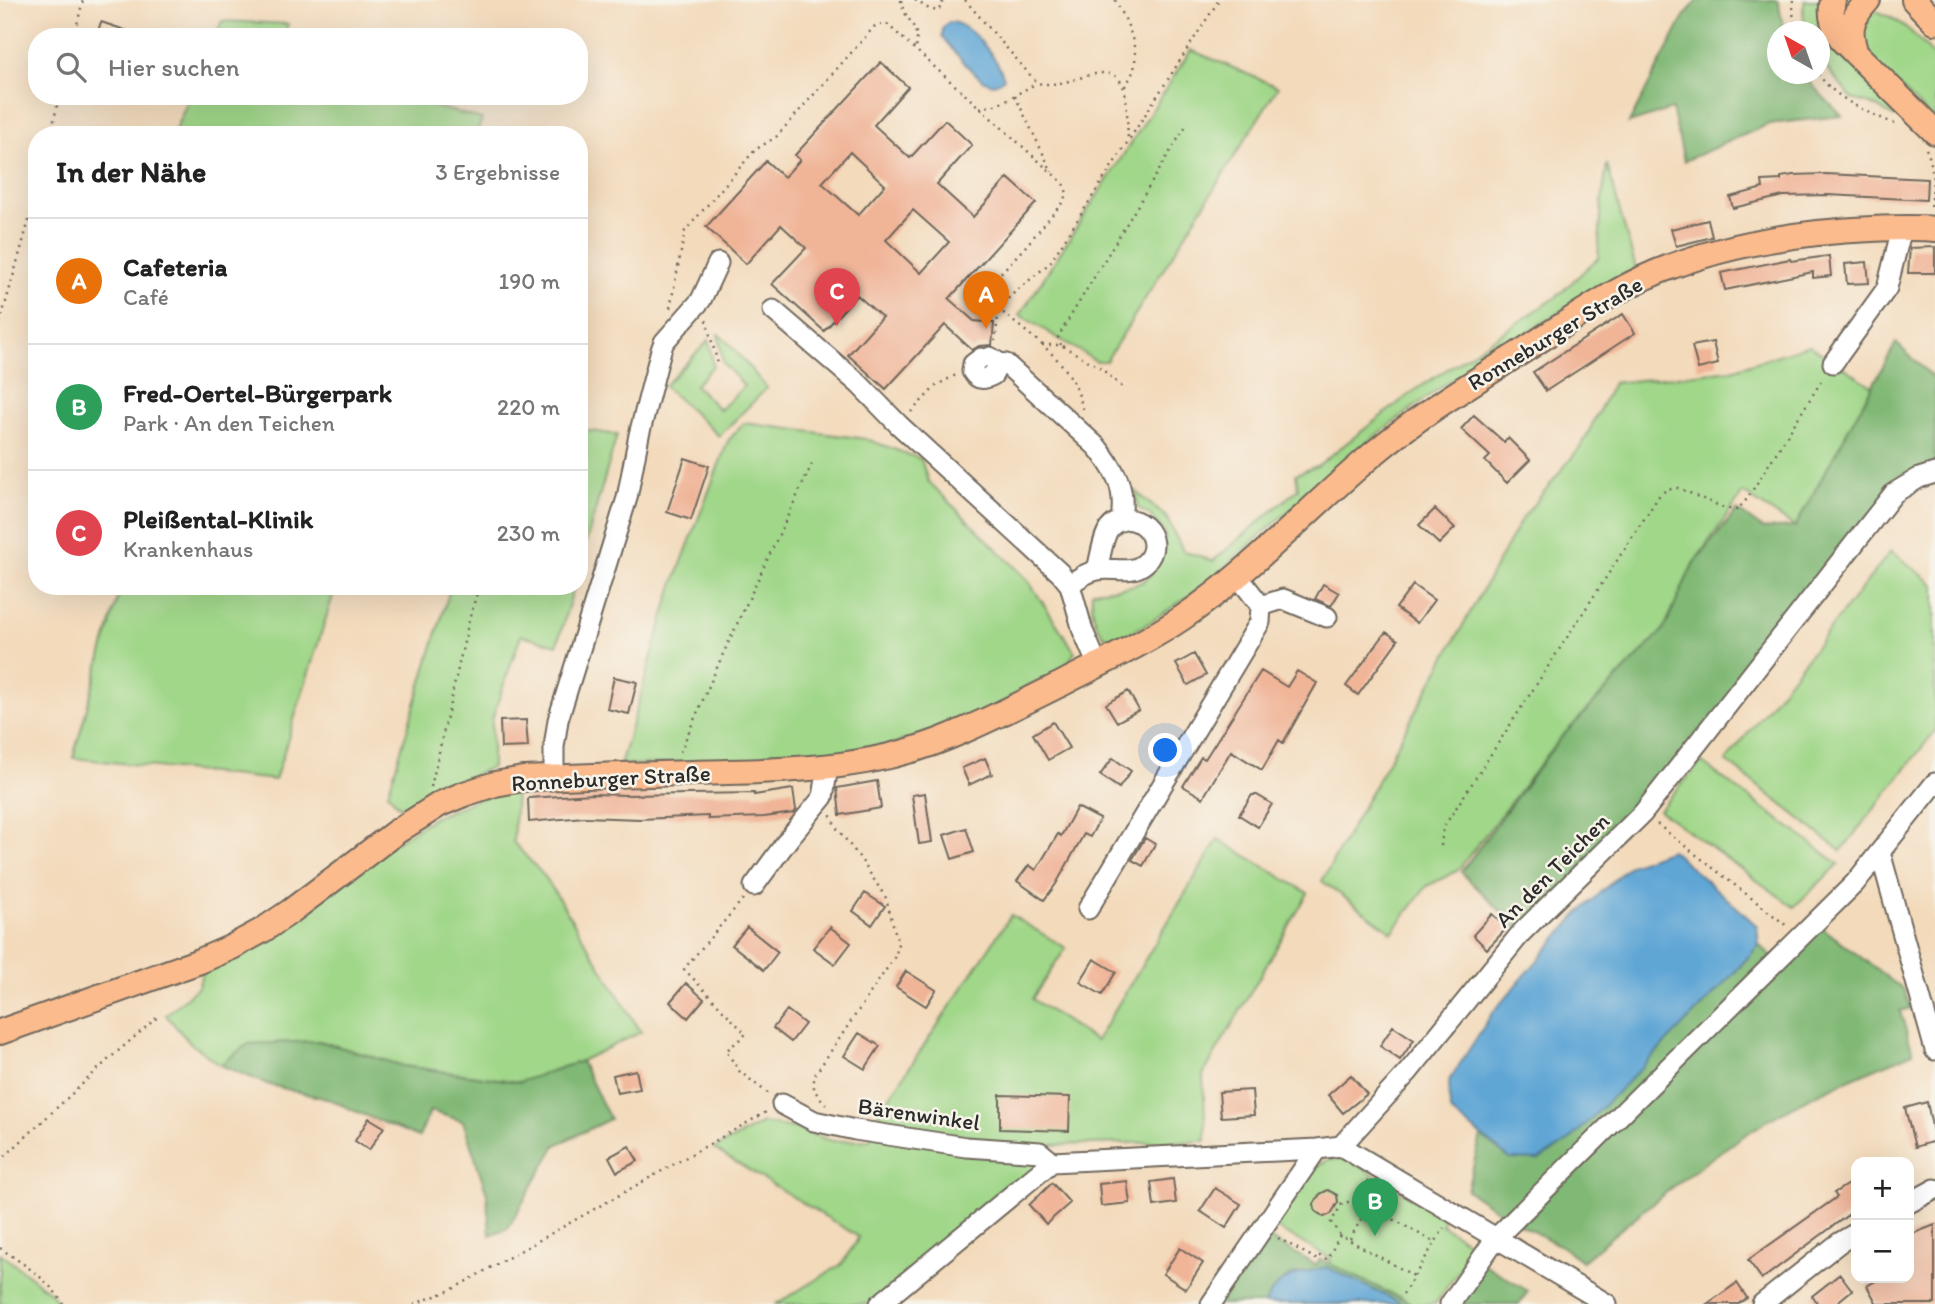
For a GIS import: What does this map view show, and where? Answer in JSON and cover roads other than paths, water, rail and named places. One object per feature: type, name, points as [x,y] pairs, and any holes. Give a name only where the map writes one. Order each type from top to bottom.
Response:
[{"type":"main road","points":[[1833,0],[1830,10],[1836,30],[1929,138]]},
{"type":"main road","points":[[1857,55],[1851,29],[1853,19],[1868,0]]},
{"type":"main road","points":[[1914,0],[1935,22]]},
{"type":"main road","name":"Ronneburger Straße","points":[[0,1032],[200,961],[232,947],[291,911],[397,832],[440,804],[495,784],[554,777],[828,768],[883,759],[950,737],[1098,666],[1182,617],[1237,575],[1372,455],[1421,416],[1628,286],[1692,260],[1769,240],[1837,231],[1932,229]]},
{"type":"street","points":[[1833,363],[1887,288],[1902,228]]},
{"type":"street","points":[[554,777],[554,747],[558,720],[627,498],[639,435],[664,342],[701,300],[718,263]]},
{"type":"street","points":[[773,310],[859,384],[899,425],[1060,573],[1070,585],[1083,631],[1098,666]]},
{"type":"street","points":[[987,359],[1006,364],[1097,447],[1119,481],[1124,501],[1121,521]]},
{"type":"street","name":"An den Teichen","points":[[1341,1146],[1409,1071],[1522,932],[1643,813],[1894,493],[1919,478],[1935,473]]},
{"type":"street","points":[[1070,585],[1078,577],[1097,570],[1134,569],[1145,562],[1152,553],[1149,531],[1141,523],[1130,519],[1109,529],[1097,570]]},
{"type":"street","points":[[1088,909],[1260,622],[1261,606],[1237,575]]},
{"type":"street","points":[[1261,606],[1283,599],[1327,617]]},
{"type":"street","points":[[754,886],[823,797],[828,768]]},
{"type":"street","points":[[1450,1304],[1496,1238],[1855,883],[1935,783]]},
{"type":"street","points":[[1880,852],[1935,1050]]},
{"type":"street","name":"Bärenwinkel","points":[[782,1104],[814,1121],[855,1130],[966,1147],[1040,1152],[1052,1162],[1317,1149]]},
{"type":"street","points":[[1211,1304],[1317,1149],[1341,1146],[1496,1238],[1587,1298],[1607,1304]]},
{"type":"street","points":[[880,1304],[1052,1162]]},
{"type":"street","points":[[1914,1200],[1935,1189]]},
{"type":"street","points":[[1762,1304],[1851,1236]]},
{"type":"water","points":[[949,22],[966,28],[982,43],[996,61],[1004,78],[997,83],[989,83],[970,69],[942,37],[943,27]]},
{"type":"water","points":[[1671,850],[1757,926],[1759,945],[1570,1140],[1538,1160],[1510,1159],[1450,1111],[1449,1081],[1493,1012],[1577,915],[1630,865]]},
{"type":"water","points":[[1326,1267],[1400,1304],[1265,1304],[1270,1294],[1283,1281]]},
{"type":"place","name":"Pleißental-Klinik","points":[[837,326]]},
{"type":"place","name":"Cafeteria","points":[[986,329]]},
{"type":"place","name":"Fred-Oertel-Bürgerpark","points":[[1375,1236]]}]
